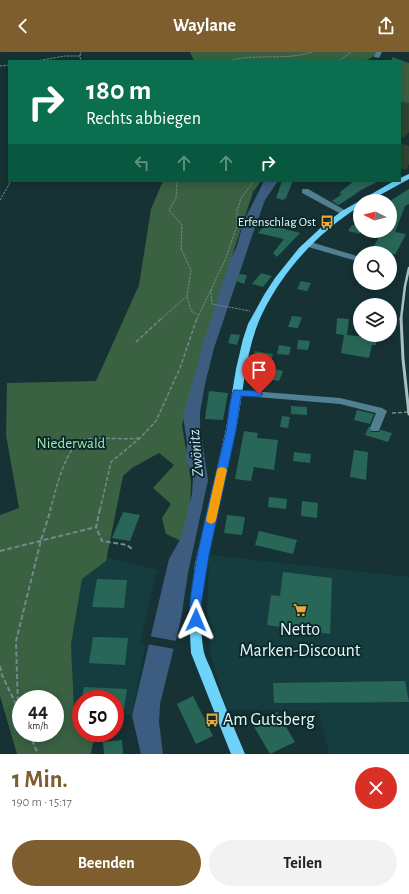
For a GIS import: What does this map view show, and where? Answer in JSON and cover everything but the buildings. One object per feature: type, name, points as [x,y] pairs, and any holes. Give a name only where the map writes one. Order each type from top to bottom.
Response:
[{"type":"main road","points":[[377,194],[398,182]]},
{"type":"main road","points":[[238,754],[196,648],[195,605],[203,555],[231,430],[243,362],[251,327],[271,290],[308,244],[344,212],[353,207]]},
{"type":"lane","points":[[305,191],[344,212]]},
{"type":"lane","points":[[308,244],[353,258]]},
{"type":"lane","points":[[238,393],[353,403],[382,411],[376,428]]},
{"type":"path","points":[[80,60],[81,52]]},
{"type":"path","points":[[232,60],[239,58],[277,57],[312,52]]},
{"type":"path","points":[[340,60],[351,52]]},
{"type":"path","points":[[42,60],[65,56],[80,56]]},
{"type":"path","points":[[0,200],[10,182]]},
{"type":"path","points":[[177,182],[176,198],[169,210],[182,225],[181,249],[191,270],[188,296],[191,311],[198,315]]},
{"type":"path","points":[[132,549],[127,545],[102,541],[96,527],[110,462],[140,438],[156,421],[180,368],[198,315],[210,287],[225,260],[238,226],[237,211],[241,198],[253,182]]},
{"type":"path","points":[[210,287],[212,304],[258,312]]},
{"type":"path","points":[[136,342],[188,296]]},
{"type":"path","points":[[403,412],[409,412]]},
{"type":"path","points":[[17,690],[16,641],[41,540],[67,456],[78,444],[86,439],[125,440],[140,438]]},
{"type":"path","points":[[0,552],[41,540],[96,527]]},
{"type":"path","points":[[0,666],[2,676],[12,697]]},
{"type":"path","points":[[33,742],[38,754]]},
{"type":"shaded area","points":[[95,554],[157,570],[140,643],[145,646],[132,715],[124,715],[124,690],[73,690],[71,644],[82,579]]},
{"type":"shaded area","points":[[209,555],[409,577],[409,754],[329,754],[318,711],[227,709],[211,657],[207,611]]},
{"type":"green space","points":[[190,52],[382,52],[367,60],[194,60]]},
{"type":"green space","points":[[392,57],[400,60],[392,60]]},
{"type":"green space","points":[[401,60],[409,63],[409,103],[401,102]]},
{"type":"green space","points":[[401,102],[409,103],[409,132],[404,138],[401,137]]},
{"type":"green space","points":[[401,143],[409,146],[409,164],[406,170],[401,168]]},
{"type":"green space","name":"Niederwald","points":[[163,182],[260,182],[253,192],[215,308],[182,425],[191,481],[190,513],[181,541],[166,534],[162,518],[171,504],[153,488],[174,465],[159,453],[132,468],[123,476],[106,561],[82,579],[71,644],[73,690],[72,742],[93,742],[91,754],[17,754],[13,742],[64,742],[64,690],[12,690],[12,737],[0,696],[0,515],[19,508],[6,435],[7,383],[96,381],[139,285],[151,209]]},
{"type":"water","name":"Zwönitz","points":[[264,182],[277,182],[265,200],[251,239],[214,348],[205,384],[200,412],[200,428],[208,480],[188,573],[181,619],[160,704],[159,722],[163,754],[141,754],[132,716],[169,559],[181,538],[192,494],[193,479],[186,458],[187,442],[183,416],[204,341],[230,260],[237,246],[243,223]]},
{"type":"pier","points":[[149,636],[176,641],[174,649],[147,644]]},
{"type":"railway","points":[[401,319],[409,268]]},
{"type":"railway","points":[[401,319],[403,359],[409,414]]},
{"type":"slow traffic","points":[[211,520],[222,470]]},
{"type":"place","name":"Erfenschlag Ost","points":[[327,222]]},
{"type":"place","name":"Netto Marken-Discount","points":[[300,610]]},
{"type":"place","name":"Am Gutsberg","points":[[212,720]]},
{"type":"route","points":[[196,620],[195,605],[203,555],[238,393],[245,392],[259,394]]}]
